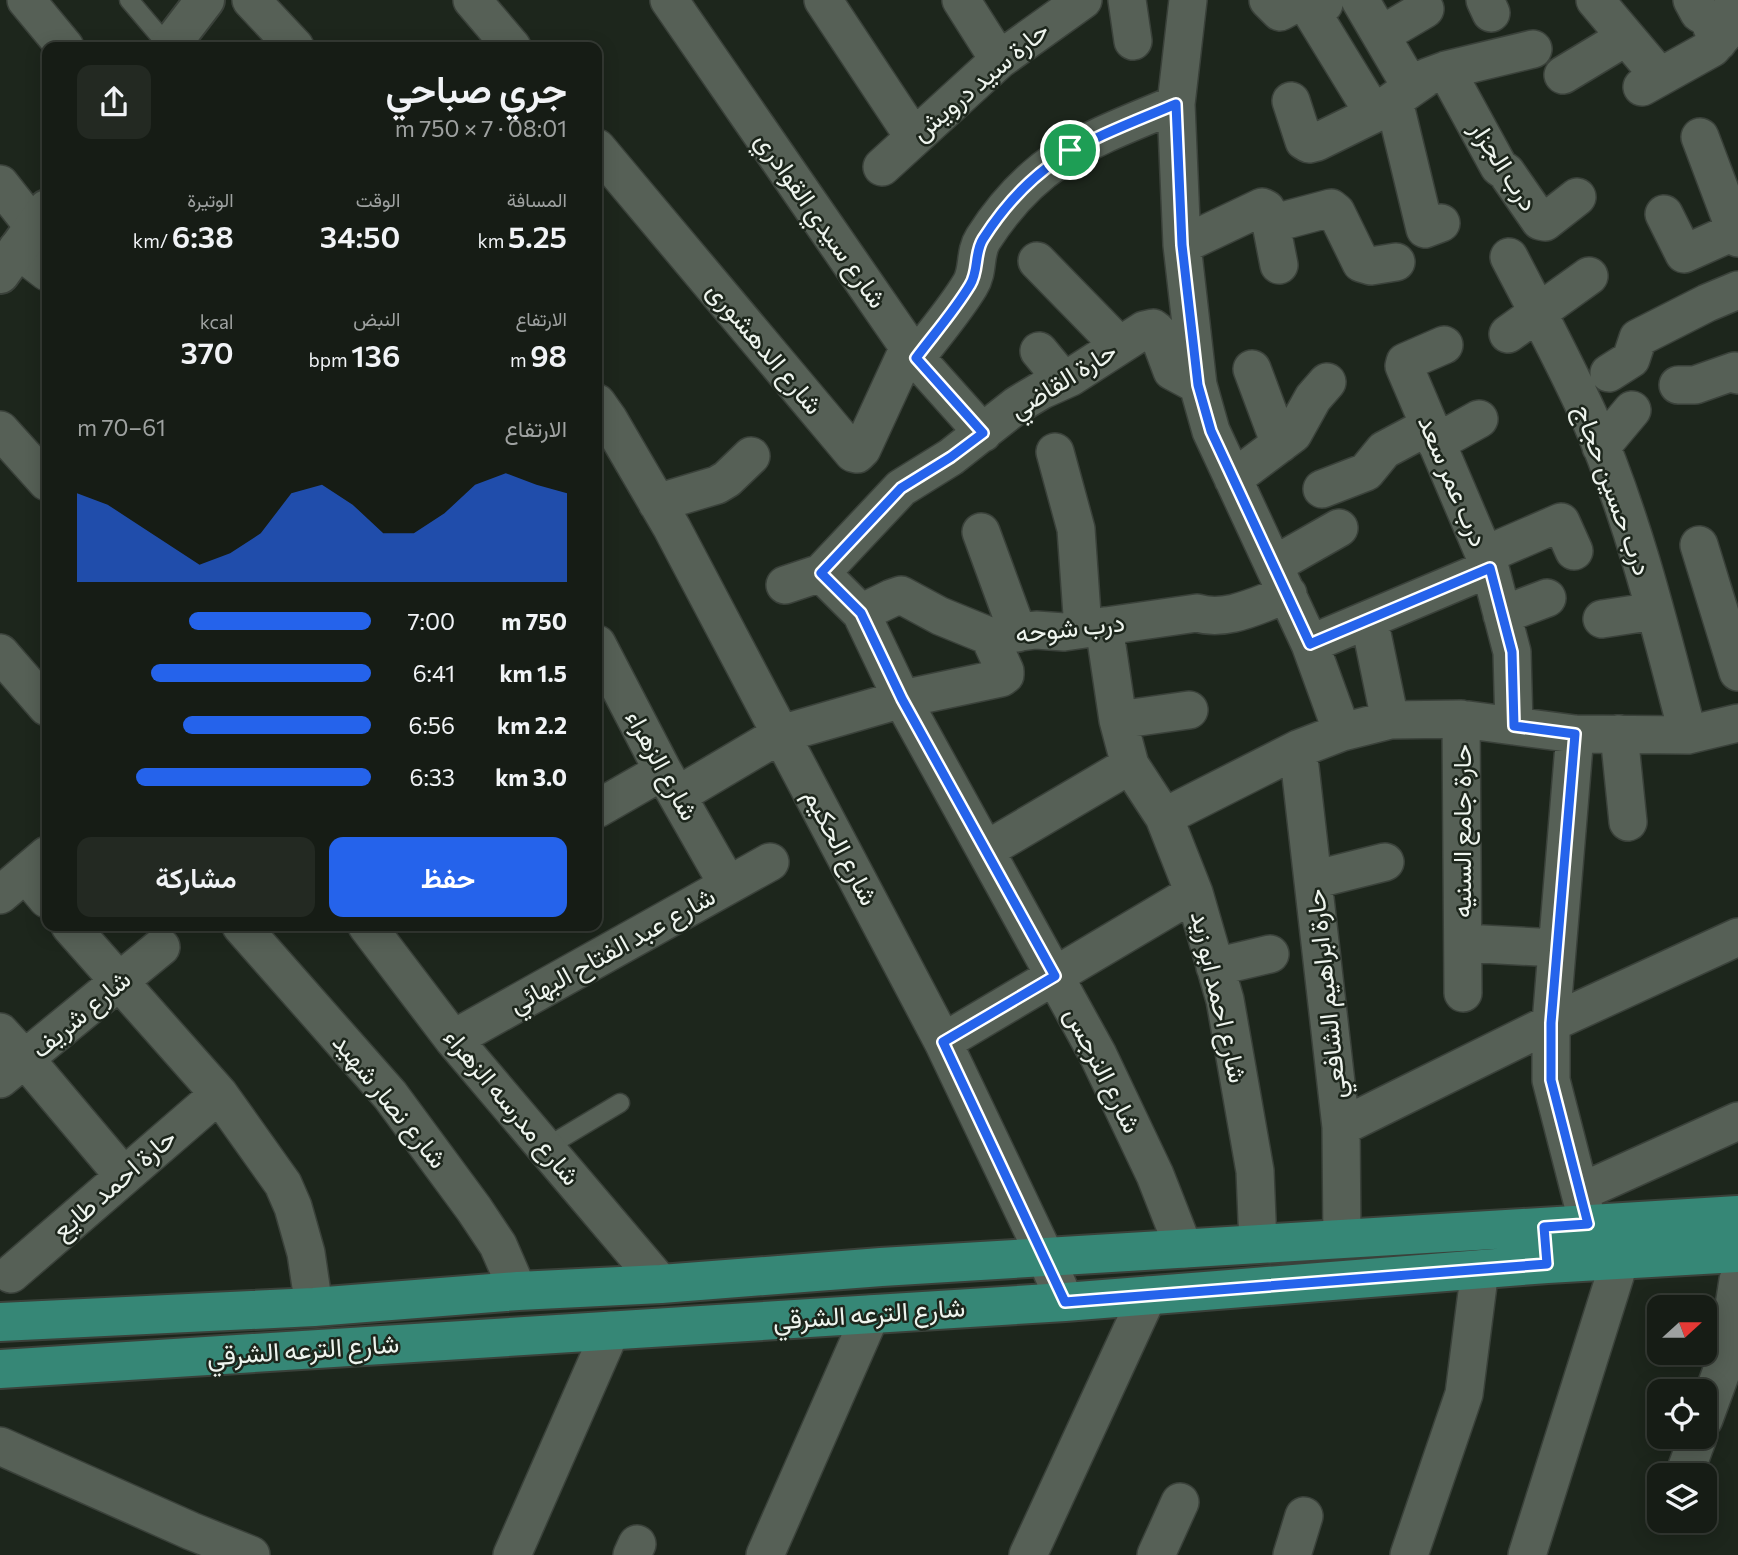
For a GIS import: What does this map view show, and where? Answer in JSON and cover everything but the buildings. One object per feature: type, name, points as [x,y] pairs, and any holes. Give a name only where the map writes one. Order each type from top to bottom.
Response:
[{"type":"main road","name":"شارع الترعه الشرقي","points":[[0,1369],[1065,1302],[1480,1269],[1546,1245],[1585,1208],[1738,1215]]},
{"type":"main road","name":"شارع الترعه الشرقي","points":[[0,1322],[314,1307],[518,1291],[1342,1239],[1546,1245],[1620,1261],[1738,1253]]},
{"type":"street","points":[[26,0],[61,42]]},
{"type":"street","points":[[173,42],[205,0]]},
{"type":"street","points":[[251,0],[290,42]]},
{"type":"street","points":[[472,0],[508,42]]},
{"type":"street","name":"شارع سيدي القوادري","points":[[669,0],[912,352],[983,433]]},
{"type":"street","points":[[822,0],[913,136]]},
{"type":"street","points":[[961,0],[999,60]]},
{"type":"street","points":[[1127,0],[1133,41]]},
{"type":"street","points":[[1188,0],[1176,104],[1182,245],[1198,385],[1211,431],[1310,644],[1342,732]]},
{"type":"street","points":[[1268,0],[1280,12],[1302,0],[1321,5],[1393,101]]},
{"type":"street","points":[[1360,0],[1381,35],[1393,101],[1425,229],[1441,223]]},
{"type":"street","points":[[1595,0],[1626,37],[1646,76],[1688,63],[1729,33],[1699,13],[1692,0]]},
{"type":"street","name":"حارة سيد درويش","points":[[882,167],[999,60],[1069,4]]},
{"type":"street","points":[[1381,35],[1424,9]]},
{"type":"street","points":[[1563,75],[1626,37]]},
{"type":"street","points":[[1291,101],[1304,141],[1309,144],[1393,101],[1427,77],[1533,50]]},
{"type":"street","name":"درب الجزار","points":[[1446,70],[1499,167],[1506,172],[1540,221],[1545,222],[1577,197]]},
{"type":"street","points":[[912,352],[972,283],[977,250],[982,240],[1021,188],[1070,150],[1176,104]]},
{"type":"street","points":[[1664,214],[1684,254],[1737,235],[1700,137]]},
{"type":"street","name":"شارع الدهشورى","points":[[602,154],[853,453],[857,454],[862,449],[912,352]]},
{"type":"street","points":[[0,184],[25,240],[42,265]]},
{"type":"street","points":[[1182,245],[1262,207],[1266,209],[1271,224],[1279,265]]},
{"type":"street","points":[[1271,224],[1333,209],[1361,262],[1371,266],[1396,262]]},
{"type":"street","name":"درب حسين حجاج","points":[[1509,257],[1588,414],[1601,447],[1613,516],[1656,611],[1688,735]]},
{"type":"street","points":[[1037,261],[1119,345]]},
{"type":"street","points":[[1508,334],[1589,276]]},
{"type":"street","points":[[1609,373],[1631,359],[1638,338],[1738,290]]},
{"type":"street","name":"حارة القاضي","points":[[785,585],[821,573],[901,488],[951,457],[1017,405],[1144,330],[1153,328],[1157,331],[1172,371],[1198,385]]},
{"type":"street","name":"درب عمر سعد","points":[[1444,345],[1404,364],[1487,561],[1512,652],[1514,726]]},
{"type":"street","points":[[1039,351],[1063,380]]},
{"type":"street","points":[[1252,369],[1280,444]]},
{"type":"street","points":[[1678,385],[1695,385],[1735,371],[1738,375]]},
{"type":"street","points":[[1233,479],[1293,434],[1313,398],[1327,382]]},
{"type":"street","name":"شارع الحكيم","points":[[602,410],[657,503],[943,1042],[1065,1302]]},
{"type":"street","points":[[1601,447],[1632,410]]},
{"type":"street","points":[[1322,489],[1366,472],[1384,450],[1479,419]]},
{"type":"street","points":[[0,430],[42,476]]},
{"type":"street","name":"شارع احمد ابو زيد","points":[[1055,452],[1076,529],[1093,627],[1130,765],[1164,817],[1194,893],[1225,1000],[1255,1171],[1258,1244]]},
{"type":"street","points":[[657,503],[717,485],[751,456]]},
{"type":"street","points":[[1310,644],[1369,619],[1561,522],[1574,551]]},
{"type":"street","name":"درب شوحه","points":[[861,613],[901,595],[940,615],[1003,635],[1035,630],[1064,632],[1197,613],[1223,617],[1281,579],[1339,528]]},
{"type":"street","points":[[602,807],[671,783],[781,734],[902,699],[1005,676],[1003,635],[981,532]]},
{"type":"street","points":[[1711,554],[1738,672]]},
{"type":"street","name":"شارع النرجس","points":[[821,573],[861,613],[902,699],[1098,1055],[1154,1175],[1184,1249]]},
{"type":"street","points":[[1502,615],[1547,597]]},
{"type":"street","points":[[1602,619],[1656,611]]},
{"type":"street","points":[[1369,619],[1390,720]]},
{"type":"street","points":[[0,653],[42,700]]},
{"type":"street","name":"شارع الزهراء","points":[[602,662],[728,886]]},
{"type":"street","points":[[1118,720],[1189,710]]},
{"type":"street","points":[[1164,817],[1298,749],[1342,732],[1390,720],[1461,719],[1575,734],[1688,735],[1738,723]]},
{"type":"street","name":"حارة جامع السنيه","points":[[1461,719],[1463,993]]},
{"type":"street","points":[[1575,734],[1551,1023],[1551,1080],[1585,1208],[1738,1121]]},
{"type":"street","points":[[1619,734],[1628,822]]},
{"type":"street","name":"حارة ابراهيم الشافعي","points":[[1298,749],[1341,1127],[1342,1239]]},
{"type":"street","points":[[986,850],[1130,765]]},
{"type":"street","name":"شارع عبد الفتاح البهائي","points":[[453,1039],[770,862]]},
{"type":"street","points":[[1313,880],[1385,862]]},
{"type":"street","points":[[943,1042],[1194,893]]},
{"type":"street","points":[[74,931],[219,1094],[283,1184],[293,1207],[306,1253],[314,1307]]},
{"type":"street","name":"شارع نصار شهيد","points":[[245,931],[390,1095],[498,1245],[518,1291]]},
{"type":"street","name":"شارع مدرسه الزهراء","points":[[380,931],[453,1039],[662,1284]]},
{"type":"street","points":[[1341,1127],[1551,1023],[1738,937]]},
{"type":"street","name":"حارة جامع السنيه","points":[[1463,943],[1557,948]]},
{"type":"street","name":"شارع شريف","points":[[13,1069],[161,947]]},
{"type":"street","points":[[1215,967],[1270,954]]},
{"type":"street","points":[[0,1032],[13,1069],[123,1175]]},
{"type":"street","name":"حارة احمد طايع","points":[[5,1267],[123,1175],[219,1094]]},
{"type":"street","points":[[1527,1555],[1620,1261]]},
{"type":"street","points":[[5,1267],[42,1319]]},
{"type":"street","points":[[1409,1555],[1464,1394],[1480,1269]]},
{"type":"street","points":[[1717,1384],[1726,1359],[1738,1280]]},
{"type":"street","points":[[1028,1555],[1148,1296]]},
{"type":"street","points":[[765,1555],[871,1314]]},
{"type":"street","points":[[512,1555],[611,1330]]},
{"type":"street","points":[[0,1446],[186,1543],[251,1555]]},
{"type":"street","points":[[1156,1555],[1180,1502]]},
{"type":"street","points":[[1292,1555],[1304,1516]]},
{"type":"lane","points":[[128,0],[165,42]]},
{"type":"lane","points":[[545,1148],[620,1103]]},
{"type":"route","points":[[1176,104],[1182,245],[1198,385],[1211,431],[1310,644],[1490,568],[1512,652],[1514,726],[1575,734],[1551,1023],[1551,1080],[1588,1224],[1544,1227],[1547,1264],[1065,1302],[943,1042],[1055,976],[902,699],[861,613],[821,573],[901,488],[951,457],[983,433],[916,358],[972,283],[977,250],[982,240],[1021,188],[1070,150],[1176,104]]}]
